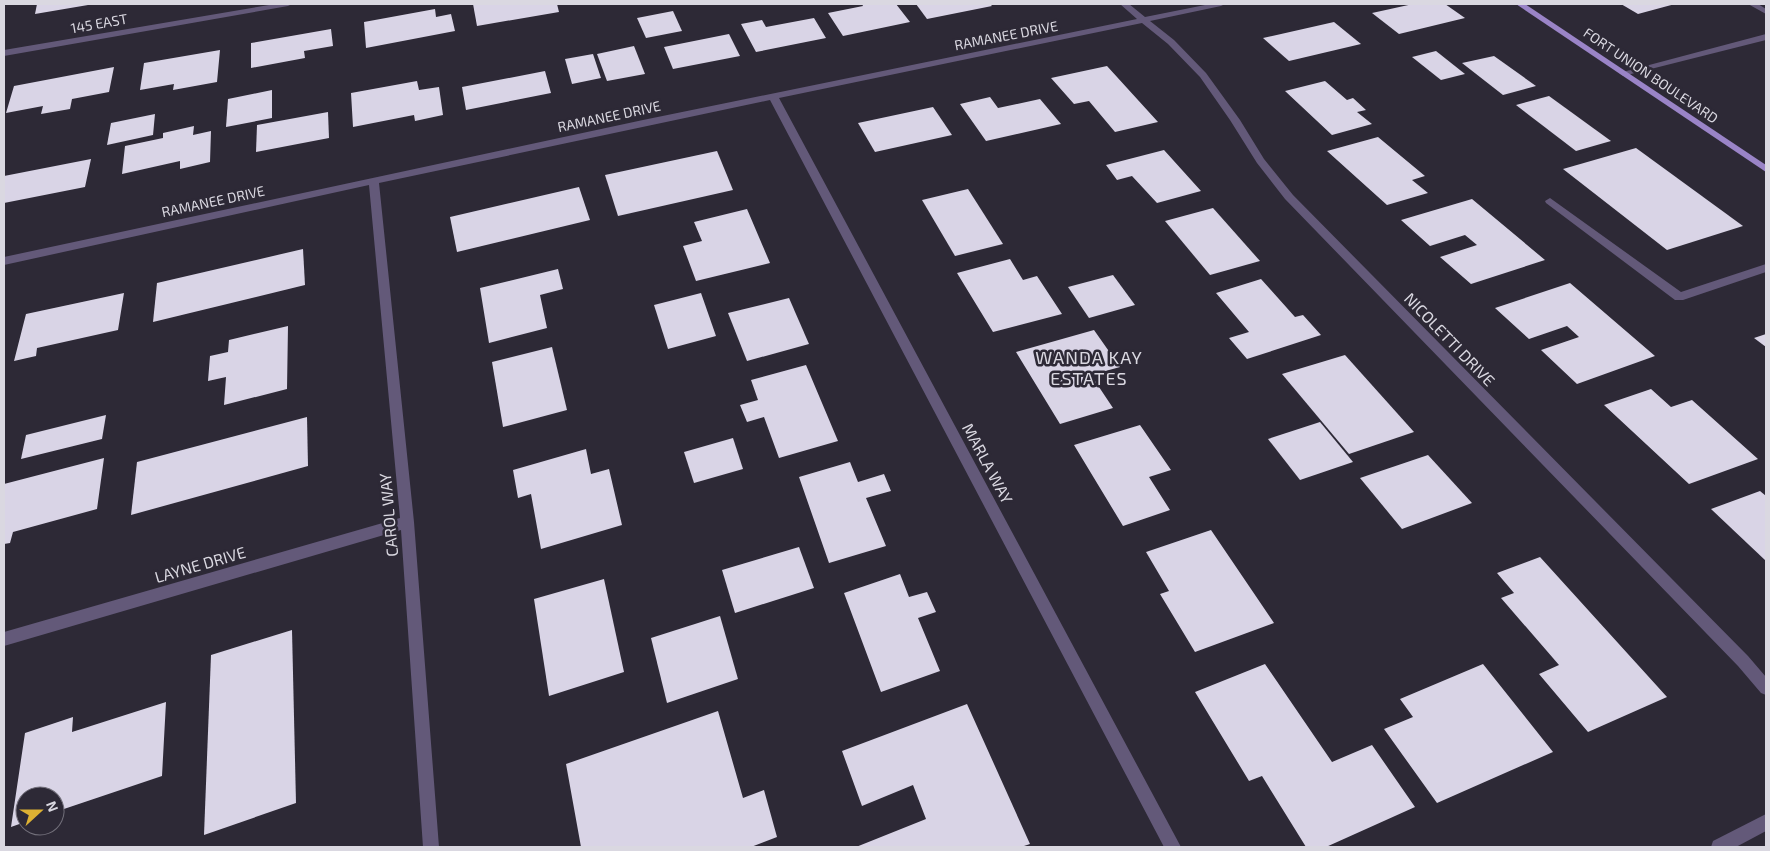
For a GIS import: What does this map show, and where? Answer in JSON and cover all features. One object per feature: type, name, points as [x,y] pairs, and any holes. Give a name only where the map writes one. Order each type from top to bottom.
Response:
[{"type":"main road","name":"FORT UNION BOULEVARD","points":[[1520,4],[1766,169]]},
{"type":"street","name":"145 EAST","points":[[4,53],[288,4]]},
{"type":"street","name":"NICOLETTI DRIVE","points":[[1124,4],[1171,42],[1203,75],[1236,120],[1260,161],[1288,197],[1743,661],[1766,688]]},
{"type":"street","name":"RAMANEE DRIVE","points":[[4,261],[773,96],[1221,4]]},
{"type":"street","points":[[1752,4],[1766,12]]},
{"type":"street","points":[[1623,73],[1766,37]]},
{"type":"street","name":"MARLA WAY","points":[[773,96],[1173,847]]},
{"type":"street","name":"CAROL WAY","points":[[374,181],[407,522],[431,847]]},
{"type":"street","points":[[1550,201],[1679,297],[1766,268]]},
{"type":"street","name":"LAYNE DRIVE","points":[[4,639],[407,522]]},
{"type":"street","points":[[1719,847],[1766,822]]},
{"type":"building","points":[[37,4],[88,4],[88,5],[35,14]]},
{"type":"building","points":[[473,4],[557,4],[559,12],[477,26]]},
{"type":"building","points":[[862,4],[896,4],[910,22],[843,36],[828,13],[863,6]]},
{"type":"building","points":[[916,4],[990,4],[992,6],[927,19]]},
{"type":"building","points":[[1413,4],[1445,4],[1465,18],[1399,34],[1372,13]]},
{"type":"building","points":[[1621,4],[1675,4],[1638,14]]},
{"type":"building","points":[[435,9],[436,17],[451,14],[455,31],[366,48],[364,22]]},
{"type":"building","points":[[673,11],[682,31],[646,38],[637,18]]},
{"type":"building","points":[[814,18],[826,38],[756,52],[741,24],[762,20],[766,27]]},
{"type":"building","points":[[1334,22],[1361,44],[1289,61],[1263,38]]},
{"type":"building","points":[[331,29],[333,46],[304,51],[305,58],[251,68],[251,43]]},
{"type":"building","points":[[729,34],[740,56],[673,69],[664,47]]},
{"type":"building","points":[[634,46],[645,74],[607,81],[597,54]]},
{"type":"building","points":[[220,50],[217,82],[173,90],[174,84],[140,90],[144,63]]},
{"type":"building","points":[[1436,51],[1465,74],[1441,80],[1412,57]]},
{"type":"building","points":[[593,54],[601,78],[572,84],[565,59]]},
{"type":"building","points":[[1494,56],[1536,86],[1503,95],[1462,63]]},
{"type":"building","points":[[1107,66],[1158,122],[1115,132],[1089,101],[1074,104],[1051,78]]},
{"type":"building","points":[[114,67],[109,92],[72,99],[70,109],[41,114],[43,106],[6,113],[14,86]]},
{"type":"building","points":[[545,71],[551,93],[466,110],[462,87]]},
{"type":"building","points":[[417,81],[419,90],[439,87],[443,115],[415,121],[414,115],[353,127],[351,93]]},
{"type":"building","points":[[1325,81],[1347,100],[1353,98],[1366,110],[1357,112],[1372,124],[1332,135],[1285,91]]},
{"type":"building","points":[[272,90],[272,118],[226,127],[228,99]]},
{"type":"building","points":[[1549,96],[1611,141],[1576,151],[1516,105]]},
{"type":"building","points":[[990,97],[998,108],[1040,99],[1061,124],[986,141],[960,104]]},
{"type":"building","points":[[933,107],[952,135],[875,152],[858,123]]},
{"type":"building","points":[[328,112],[329,138],[256,152],[257,125]]},
{"type":"building","points":[[155,114],[153,135],[107,145],[111,123]]},
{"type":"building","points":[[194,126],[193,135],[211,131],[210,162],[180,169],[180,161],[122,174],[125,146],[163,138],[163,133]]},
{"type":"building","points":[[1378,137],[1425,176],[1412,180],[1428,193],[1387,205],[1327,151]]},
{"type":"building","points":[[1636,148],[1743,226],[1667,250],[1563,169]]},
{"type":"building","points":[[1164,150],[1201,191],[1157,203],[1132,176],[1117,180],[1106,165]]},
{"type":"building","points":[[717,151],[733,190],[618,216],[605,175]]},
{"type":"building","points":[[91,159],[85,187],[4,203],[4,176]]},
{"type":"building","points":[[579,187],[590,220],[457,252],[450,217]]},
{"type":"building","points":[[968,189],[1003,244],[955,256],[922,200]]},
{"type":"building","points":[[1472,199],[1545,260],[1471,284],[1440,257],[1477,245],[1465,235],[1430,246],[1401,220]]},
{"type":"building","points":[[1213,208],[1260,261],[1210,275],[1165,221]]},
{"type":"building","points":[[747,209],[770,263],[696,281],[683,246],[702,241],[694,222]]},
{"type":"building","points":[[303,249],[305,285],[153,322],[157,283]]},
{"type":"building","points":[[1010,259],[1023,280],[1037,276],[1062,314],[993,332],[957,273]]},
{"type":"building","points":[[558,269],[563,289],[540,295],[547,328],[489,343],[480,288]]},
{"type":"building","points":[[1113,275],[1135,305],[1089,318],[1068,287]]},
{"type":"building","points":[[1261,279],[1295,317],[1303,315],[1321,335],[1247,359],[1229,338],[1249,332],[1216,293]]},
{"type":"building","points":[[1570,283],[1655,356],[1577,384],[1541,350],[1579,337],[1567,326],[1529,339],[1495,308]]},
{"type":"building","points":[[124,293],[118,330],[37,348],[36,356],[14,361],[26,314]]},
{"type":"building","points":[[701,293],[716,336],[668,349],[654,305]]},
{"type":"building","points":[[789,298],[809,344],[747,361],[728,313]]},
{"type":"building","points":[[288,326],[287,389],[224,405],[226,377],[208,381],[210,356],[228,352],[229,340]]},
{"type":"building","points":[[1094,330],[1120,367],[1091,375],[1113,408],[1060,424],[1016,352]]},
{"type":"building","points":[[1766,334],[1766,347],[1754,338]]},
{"type":"building","points":[[552,347],[567,410],[503,427],[492,362]]},
{"type":"building","points":[[1345,355],[1414,432],[1349,454],[1282,374]]},
{"type":"building","points":[[806,365],[838,441],[779,458],[764,417],[747,422],[740,405],[758,400],[751,380]]},
{"type":"building","points":[[1651,389],[1671,407],[1692,400],[1758,459],[1689,484],[1604,405]]},
{"type":"building","points":[[106,415],[102,439],[21,459],[26,435]]},
{"type":"building","points":[[307,417],[308,466],[131,515],[137,462]]},
{"type":"building","points":[[1320,422],[1353,462],[1300,480],[1268,439]]},
{"type":"building","points":[[1140,425],[1171,470],[1149,477],[1170,510],[1123,526],[1074,445]]},
{"type":"building","points":[[733,438],[743,469],[694,483],[684,452]]},
{"type":"building","points":[[586,449],[591,474],[609,469],[622,525],[541,549],[531,494],[518,498],[513,470]]},
{"type":"building","points":[[1428,455],[1472,503],[1402,529],[1360,478]]},
{"type":"building","points":[[104,458],[97,509],[13,532],[10,543],[4,544],[4,484]]},
{"type":"building","points":[[850,462],[858,482],[884,474],[891,491],[866,498],[886,546],[829,563],[799,477]]},
{"type":"building","points":[[1760,491],[1766,496],[1766,561],[1711,509]]},
{"type":"building","points":[[1211,530],[1274,623],[1195,652],[1160,594],[1169,591],[1146,552]]},
{"type":"building","points":[[799,547],[814,588],[735,613],[722,570]]},
{"type":"building","points":[[1540,557],[1667,697],[1588,732],[1539,674],[1559,665],[1501,598],[1514,593],[1497,573]]},
{"type":"building","points":[[900,574],[909,597],[927,592],[936,612],[918,618],[940,671],[881,692],[844,593]]},
{"type":"building","points":[[604,579],[624,672],[549,696],[534,599]]},
{"type":"building","points":[[720,616],[738,679],[667,703],[651,638]]},
{"type":"building","points":[[292,630],[296,803],[204,835],[211,655]]},
{"type":"building","points":[[1265,664],[1332,762],[1372,745],[1415,807],[1326,847],[1306,847],[1262,776],[1249,781],[1195,692]]},
{"type":"building","points":[[1483,664],[1553,752],[1437,803],[1384,729],[1413,717],[1400,699]]},
{"type":"building","points":[[166,702],[162,776],[65,809],[65,786],[17,786],[25,733],[73,717],[72,732]]},
{"type":"building","points":[[967,704],[1030,844],[1021,847],[856,847],[926,819],[913,785],[862,806],[842,751]]},
{"type":"building","points":[[718,711],[743,798],[764,790],[777,837],[751,847],[581,847],[566,764]]},
{"type":"building","points":[[15,800],[15,826],[11,827]]},
{"type":"district","name":"WANDA KAY ESTATES","points":[[1089,367]]}]
